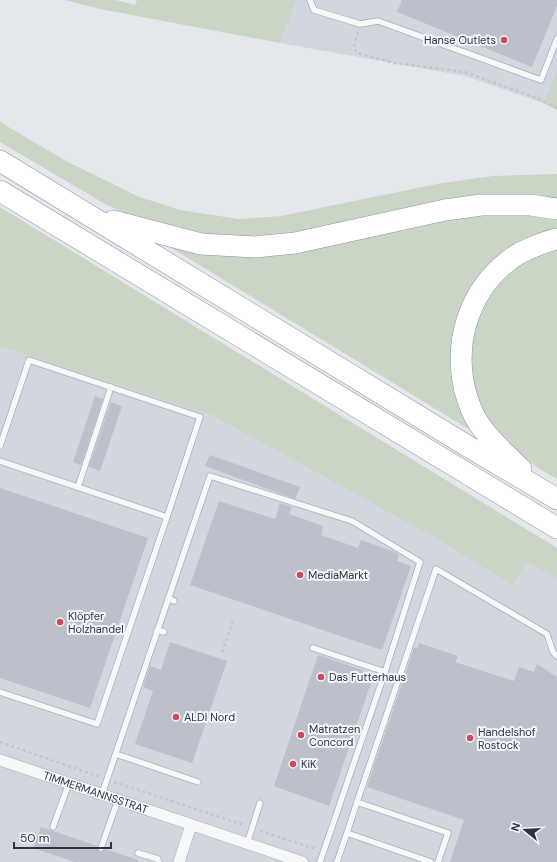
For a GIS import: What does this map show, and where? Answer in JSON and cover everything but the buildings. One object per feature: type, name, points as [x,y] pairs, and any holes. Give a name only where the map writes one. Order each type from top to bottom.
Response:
[{"type":"highway","points":[[0,161],[557,499]]},
{"type":"highway","points":[[0,191],[557,528]]},
{"type":"highway","points":[[89,215],[201,244],[255,247],[295,243],[438,211],[481,205],[531,205],[557,209]]},
{"type":"highway","points":[[539,488],[485,433],[472,412],[463,387],[461,344],[466,323],[475,301],[485,286],[501,268],[520,254],[542,243],[557,239]]},
{"type":"street","name":"TIMMERMANNSSTRAT","points":[[0,760],[302,862]]},
{"type":"street","points":[[179,862],[191,825]]},
{"type":"lane","points":[[310,0],[314,10],[360,24],[378,21],[541,80],[557,39]]},
{"type":"lane","points":[[0,446],[29,360],[200,417],[97,724],[0,692]]},
{"type":"lane","points":[[78,487],[111,387]]},
{"type":"lane","points":[[0,461],[167,517]]},
{"type":"lane","points":[[102,794],[210,476],[352,521],[420,562],[320,862]]},
{"type":"lane","points":[[337,862],[436,569],[547,634],[552,652],[557,656]]},
{"type":"lane","points":[[168,598],[174,601]]},
{"type":"lane","points":[[158,630],[164,632]]},
{"type":"lane","points":[[313,648],[384,672]]},
{"type":"lane","points":[[116,754],[198,782]]},
{"type":"lane","points":[[53,827],[69,783]]},
{"type":"lane","points":[[101,848],[118,800]]},
{"type":"lane","points":[[357,802],[448,833],[438,862]]},
{"type":"lane","points":[[247,844],[260,803]]},
{"type":"lane","points":[[347,833],[431,862]]},
{"type":"lane","points":[[138,853],[158,859],[159,862]]},
{"type":"path","points":[[360,24],[354,47],[357,53],[396,63],[465,72],[539,99],[557,108]]},
{"type":"path","points":[[222,652],[233,621]]},
{"type":"path","points":[[0,742],[324,852]]},
{"type":"shaded area","points":[[297,0],[557,0],[557,71],[543,103],[465,76],[280,43]]},
{"type":"shaded area","points":[[0,253],[557,578],[557,862],[0,862]]},
{"type":"green space","points":[[65,0],[116,0],[135,5],[137,0],[297,0],[280,43],[100,9]]},
{"type":"green space","points":[[557,71],[557,110],[543,103]]},
{"type":"green space","points":[[0,122],[66,161],[137,196],[180,210],[239,219],[281,216],[442,183],[493,176],[557,174],[557,203],[317,233],[212,240],[140,220],[105,204],[0,142]]},
{"type":"green space","points":[[0,207],[557,548],[557,578],[527,562],[512,585],[436,538],[214,416],[0,346]]},
{"type":"green space","points":[[454,215],[557,216],[557,232],[537,238],[459,320],[480,436],[155,238],[194,249]]},
{"type":"green space","points":[[557,245],[557,479],[538,468],[507,445],[487,425],[471,392],[469,335],[488,292],[518,262]]},
{"type":"place","name":"Hanse Outlets","points":[[504,40]]},
{"type":"place","name":"MediaMarkt","points":[[300,575]]},
{"type":"place","name":"Klöpfer Holzhandel","points":[[60,622]]},
{"type":"place","name":"Das Futterhaus","points":[[321,677]]},
{"type":"place","name":"ALDI Nord","points":[[176,717]]},
{"type":"place","name":"Matratzen Concord","points":[[301,735]]},
{"type":"place","name":"Handelshof Rostock","points":[[470,738]]},
{"type":"place","name":"KiK","points":[[293,764]]}]
